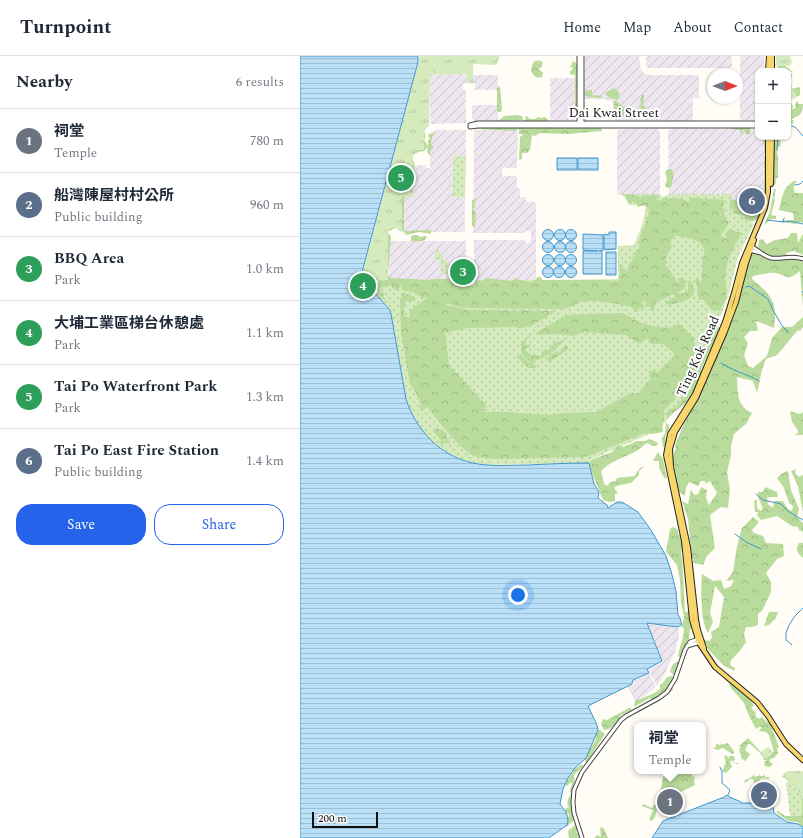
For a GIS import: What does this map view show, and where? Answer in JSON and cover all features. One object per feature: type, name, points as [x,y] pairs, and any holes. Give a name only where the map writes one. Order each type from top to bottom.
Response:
[{"type":"main road","points":[[768,68],[770,56]]},
{"type":"main road","points":[[770,56],[772,68]]},
{"type":"main road","name":"Ting Kok Road","points":[[768,140],[769,184],[767,200],[762,218],[750,248],[725,322],[695,394],[670,434],[667,450],[667,463],[685,545],[692,620],[699,641],[718,671],[757,702],[786,744],[803,760]]},
{"type":"main road","name":"Ting Kok Road","points":[[750,248],[766,213],[770,197],[772,140]]},
{"type":"street","points":[[580,56],[580,125]]},
{"type":"street","name":"Dai Kwai Street","points":[[470,126],[478,123],[580,125],[755,125]]},
{"type":"street","points":[[750,248],[772,258],[797,257],[803,259]]},
{"type":"street","points":[[582,838],[574,813],[573,802],[574,790],[577,781],[605,740],[621,720],[667,692],[675,679],[687,646],[690,642],[699,641]]},
{"type":"shaded area","points":[[585,56],[639,56],[641,70],[646,75],[699,75],[699,98],[693,98],[693,121],[616,120],[614,118],[614,104],[612,101],[603,99],[584,99]]},
{"type":"shaded area","points":[[646,56],[732,56],[732,66],[730,68],[648,68],[646,66]]},
{"type":"shaded area","points":[[740,56],[764,56],[764,68],[755,68],[755,120],[742,120],[740,118],[740,104],[743,104],[743,68],[740,68]]},
{"type":"shaded area","points":[[467,74],[467,83],[463,84],[463,89],[466,91],[466,123],[430,124],[430,75]]},
{"type":"shaded area","points":[[473,75],[498,75],[498,90],[473,90],[475,88],[475,84],[473,83]]},
{"type":"shaded area","points":[[550,78],[576,78],[576,118],[574,120],[550,120]]},
{"type":"shaded area","points":[[472,105],[498,105],[498,121],[474,121],[472,119]]},
{"type":"shaded area","points":[[657,129],[660,131],[660,194],[617,194],[617,130]]},
{"type":"shaded area","points":[[671,129],[755,129],[755,140],[765,140],[765,194],[743,194],[744,207],[761,207],[756,219],[732,207],[732,194],[669,194],[668,131]]},
{"type":"shaded area","points":[[436,130],[466,130],[466,156],[453,156],[452,197],[465,197],[465,231],[402,232],[402,197],[413,197],[413,166],[426,165],[426,168],[430,168],[430,136]]},
{"type":"shaded area","points":[[475,130],[518,130],[517,168],[502,168],[502,176],[517,176],[517,188],[520,189],[520,197],[526,197],[526,202],[536,202],[536,281],[474,281],[474,240],[524,240],[526,243],[530,243],[531,237],[531,231],[525,231],[524,233],[473,233]]},
{"type":"shaded area","points":[[389,241],[466,241],[466,281],[389,280]]},
{"type":"shaded area","points":[[648,624],[679,628],[679,636],[675,652],[657,686],[648,669],[663,662]]},
{"type":"shaded area","points":[[649,674],[656,687],[635,701],[628,687],[634,684],[634,681]]},
{"type":"green space","points":[[420,56],[500,56],[496,65],[473,64],[473,83],[467,83],[467,74],[430,75],[429,126],[424,131],[424,150],[413,150],[413,197],[402,197],[402,232],[395,227],[388,231],[388,280],[368,281],[373,288],[363,296],[353,284],[362,275]]},
{"type":"green space","points":[[776,56],[790,56],[792,62],[790,66],[776,66]]},
{"type":"green space","points":[[536,60],[538,62],[538,60],[543,62],[541,68],[538,68],[543,73],[542,77],[538,78],[531,70],[533,63]]},
{"type":"green space","points":[[573,61],[578,64],[578,107],[575,108],[575,75],[570,74],[574,68],[570,67]]},
{"type":"green space","points":[[435,65],[467,65],[467,73],[435,73]]},
{"type":"green space","points":[[775,65],[786,65],[788,68],[777,68],[778,66]]},
{"type":"green space","points":[[500,86],[502,109],[501,112],[497,112],[497,88]]},
{"type":"green space","points":[[800,87],[800,95],[791,100],[791,89]]},
{"type":"green space","points":[[614,88],[619,92],[619,99],[611,98],[605,93]]},
{"type":"green space","points":[[592,90],[592,95],[602,96],[602,98],[589,97],[585,95],[585,92]]},
{"type":"green space","points":[[791,90],[796,90],[796,98],[791,99]]},
{"type":"green space","points":[[642,95],[644,95],[643,105],[646,107],[644,116],[642,117],[639,110]]},
{"type":"green space","points":[[616,101],[628,110],[627,115],[623,117],[619,113],[619,108],[617,116],[614,117],[614,102]]},
{"type":"green space","points":[[798,101],[798,104],[803,104],[802,112],[792,119],[794,120],[792,124],[791,110],[795,108],[796,102]]},
{"type":"green space","points":[[504,116],[522,116],[523,120],[498,121]]},
{"type":"green space","points":[[527,116],[530,119],[535,119],[540,116],[539,118],[545,117],[548,119],[547,122],[524,121],[526,119],[525,117]]},
{"type":"green space","points":[[409,120],[412,124],[419,124],[422,126],[421,128],[426,130],[423,131],[425,133],[425,140],[423,138],[422,130],[419,130],[414,138],[412,138],[411,144],[414,145],[417,142],[417,144],[412,152],[422,145],[422,143],[418,143],[418,138],[425,141],[428,146],[428,140],[430,139],[428,136],[429,134],[436,132],[432,137],[431,145],[433,146],[433,149],[431,149],[430,155],[428,154],[427,147],[424,151],[418,152],[411,156],[412,161],[414,161],[414,179],[411,189],[413,193],[407,194],[404,192],[409,183],[405,180],[408,172],[403,173],[405,167],[409,166],[409,162],[405,160],[402,161],[400,171],[397,173],[398,177],[392,180],[402,145],[403,144],[404,149],[409,144],[408,139],[405,139],[405,143],[403,143],[403,138],[406,134]]},
{"type":"green space","points":[[582,126],[583,128],[588,128],[590,126],[601,127],[602,131],[568,134],[540,133],[535,136],[532,135],[530,150],[527,153],[522,153],[522,159],[519,160],[520,137],[523,134],[519,134],[519,130],[477,129],[475,127]]},
{"type":"green space","points":[[732,126],[750,127],[750,134],[746,134],[745,130],[743,130],[741,135],[740,130],[731,129]]},
{"type":"green space","points":[[763,140],[771,140],[772,185],[766,196],[764,196],[764,159]]},
{"type":"green space","points":[[774,140],[780,140],[781,144],[780,147],[778,147],[777,153],[778,177],[776,179],[776,184],[773,186],[773,180],[775,179],[773,178],[774,144],[776,142]]},
{"type":"green space","points":[[453,156],[466,156],[465,197],[452,197]]},
{"type":"green space","points":[[668,169],[671,169],[674,173],[671,187],[668,188],[665,186],[667,179],[665,172]]},
{"type":"green space","points":[[794,181],[797,181],[794,187],[795,193],[803,193],[803,223],[801,222],[795,224],[777,221],[794,220],[793,213],[779,210],[785,190]]},
{"type":"green space","points":[[774,189],[776,189],[775,200],[771,215],[776,216],[776,219],[771,219],[764,225],[770,211]]},
{"type":"green space","points":[[741,192],[745,192],[747,198],[746,205],[749,206],[751,214],[760,206],[762,209],[758,218],[754,221],[748,221],[744,219],[745,216],[733,213],[734,209],[730,210],[730,201],[733,199],[738,202],[738,206],[741,204],[744,207],[742,210],[745,211],[747,209],[744,206],[745,200]]},
{"type":"green space","points":[[620,194],[660,194],[663,197],[669,194],[732,194],[732,207],[752,217],[749,221],[754,224],[738,257],[728,297],[687,396],[661,429],[590,460],[590,463],[486,465],[459,458],[435,444],[425,435],[410,412],[404,394],[390,310],[371,289],[388,280],[465,281],[465,285],[475,285],[475,281],[618,279],[618,246],[634,245],[642,225],[646,208],[645,206],[629,205],[625,197]]},
{"type":"green space","points":[[620,194],[636,195],[636,197],[638,196],[643,200],[642,195],[658,195],[656,199],[660,201],[663,198],[680,199],[689,202],[690,199],[693,198],[725,200],[723,206],[725,213],[720,214],[720,216],[724,214],[729,223],[721,236],[726,239],[726,232],[731,228],[734,231],[740,232],[741,234],[728,260],[725,275],[726,295],[723,305],[719,311],[712,310],[704,300],[699,300],[697,290],[698,287],[694,280],[697,278],[701,283],[705,250],[696,240],[675,235],[670,242],[672,248],[667,256],[666,266],[678,284],[680,282],[677,278],[684,279],[686,285],[684,289],[678,292],[681,295],[688,291],[688,282],[690,280],[694,292],[692,296],[685,301],[668,305],[665,303],[675,297],[675,293],[661,301],[657,300],[653,313],[644,300],[642,303],[644,306],[643,311],[640,308],[637,312],[634,312],[633,308],[627,306],[594,301],[582,302],[564,309],[463,308],[446,303],[445,305],[468,310],[556,311],[531,326],[519,329],[516,327],[468,328],[445,333],[449,365],[486,405],[484,412],[547,415],[597,412],[630,393],[638,393],[651,378],[649,377],[649,371],[656,370],[657,373],[675,355],[664,345],[651,344],[647,338],[640,344],[626,335],[584,332],[572,336],[561,334],[535,334],[566,315],[623,313],[635,320],[651,326],[669,328],[679,324],[694,338],[696,348],[702,349],[716,323],[720,329],[701,369],[698,384],[685,404],[667,419],[667,411],[676,407],[685,396],[684,388],[678,391],[675,400],[664,410],[664,420],[662,423],[663,432],[652,434],[645,433],[586,457],[496,459],[478,457],[467,452],[427,407],[423,410],[419,407],[422,404],[420,404],[420,398],[410,384],[401,332],[400,300],[403,293],[415,297],[415,301],[406,301],[404,308],[404,315],[410,319],[409,311],[427,298],[402,290],[401,285],[399,289],[395,290],[389,284],[388,287],[381,287],[378,292],[375,292],[369,285],[372,281],[378,283],[385,234],[389,234],[391,236],[388,275],[391,278],[429,280],[463,279],[466,281],[468,286],[473,286],[476,281],[482,281],[486,278],[512,281],[515,278],[533,282],[538,277],[541,277],[542,280],[619,281],[619,264],[621,264],[627,272],[629,264],[633,261],[632,258],[635,256],[636,250],[639,249],[639,240],[648,216],[649,208],[644,205],[637,207],[637,204],[633,202],[629,204],[625,196]]},
{"type":"green space","points":[[406,196],[404,200],[404,231],[431,230],[431,234],[419,232],[406,235],[396,227],[390,231],[388,230],[395,198]]},
{"type":"green space","points":[[477,198],[474,205],[476,206],[473,209],[476,214],[475,228],[472,226],[472,200]]},
{"type":"green space","points":[[791,233],[797,233],[798,243],[803,234],[803,255],[794,251],[786,253],[787,255],[796,255],[797,260],[803,262],[803,307],[800,271],[790,277],[776,273],[753,276],[752,279],[772,300],[775,319],[774,328],[756,321],[758,331],[750,331],[744,337],[748,343],[744,355],[748,366],[753,368],[767,356],[772,338],[782,327],[792,327],[803,317],[803,327],[800,331],[798,330],[777,355],[766,359],[757,393],[753,381],[737,377],[740,402],[743,407],[752,413],[746,424],[734,434],[727,472],[730,490],[728,508],[721,507],[710,515],[715,548],[707,556],[703,565],[693,563],[694,559],[692,559],[688,519],[682,501],[688,504],[691,489],[694,495],[698,494],[701,487],[707,490],[706,498],[709,505],[717,493],[710,481],[705,484],[705,481],[701,481],[698,486],[689,482],[686,488],[685,496],[680,493],[676,484],[673,464],[676,449],[675,445],[733,319],[741,294],[744,276],[752,254],[764,252],[758,249],[759,240],[762,239],[767,244],[775,240],[788,238]]},
{"type":"green space","points":[[413,235],[427,237],[422,241],[411,241],[411,237]]},
{"type":"green space","points":[[438,249],[444,260],[449,263],[449,274],[441,274],[441,260],[435,260],[435,250]]},
{"type":"green space","points":[[378,292],[382,292],[385,295],[383,296],[386,301],[379,297]]},
{"type":"green space","points":[[529,335],[531,335],[527,340],[526,346],[530,344],[530,347],[526,348],[526,351],[533,356],[541,356],[541,352],[545,350],[548,351],[554,343],[566,339],[547,356],[533,361],[532,363],[537,367],[529,368],[517,357],[520,354],[529,363],[530,362],[522,355],[522,347],[520,345]]},
{"type":"green space","points":[[565,346],[568,347],[567,350],[549,362],[547,358],[557,351],[560,352]]},
{"type":"green space","points":[[790,411],[800,414],[803,412],[803,435],[795,435],[798,433],[798,430],[792,422]]},
{"type":"green space","points":[[666,423],[669,425],[669,431],[667,432],[665,438],[667,441],[666,446],[663,447],[662,439],[665,433]]},
{"type":"green space","points":[[437,428],[445,432],[448,441],[451,441],[447,444],[444,439],[442,439],[445,442],[442,446],[440,443],[441,440],[433,431]]},
{"type":"green space","points":[[650,439],[658,443],[657,446],[652,446],[648,443],[633,453],[610,464],[601,471],[604,484],[608,486],[609,483],[615,482],[617,478],[634,476],[640,468],[645,466],[639,471],[639,475],[631,483],[616,486],[614,488],[618,493],[615,494],[615,501],[609,502],[603,500],[589,466],[591,460],[612,452],[619,445],[623,447],[637,441]]},
{"type":"green space","points":[[658,452],[663,459],[666,475],[668,476],[665,479],[659,468],[659,461],[653,461]]},
{"type":"green space","points":[[796,469],[795,473],[799,477],[803,475],[803,512],[798,486],[791,471]]},
{"type":"green space","points":[[788,471],[791,490],[799,509],[797,517],[803,523],[803,532],[799,530],[798,527],[792,526],[777,516],[761,520],[757,515],[758,512],[755,512],[754,501],[757,500],[757,508],[761,511],[763,509],[758,497],[758,492],[763,492],[765,487],[777,492],[778,497],[768,497],[768,504],[773,508],[774,501],[783,501],[788,509],[792,511],[793,506],[789,503],[784,488],[777,478],[781,474]]},
{"type":"green space","points":[[753,517],[759,522],[752,530],[754,533],[763,536],[766,543],[783,544],[784,556],[777,559],[766,573],[771,582],[771,592],[762,611],[758,614],[758,625],[746,627],[744,634],[746,642],[731,660],[730,665],[735,668],[735,671],[724,666],[703,642],[704,640],[710,641],[712,637],[711,632],[719,627],[724,597],[715,586],[710,613],[713,622],[708,633],[705,628],[702,613],[702,574],[713,581],[721,580],[724,589],[731,586],[734,580],[726,581],[733,572],[737,546],[742,528]]},
{"type":"green space","points":[[673,527],[678,530],[678,534],[683,536],[681,555],[685,612],[690,611],[695,624],[690,630],[690,640],[687,644],[684,656],[678,657],[684,628],[682,628],[684,616],[681,603],[680,580],[677,565],[666,552],[670,529]]},
{"type":"green space","points":[[799,543],[803,543],[803,558],[797,551]]},
{"type":"green space","points":[[769,612],[778,612],[776,618],[769,625],[764,626]]},
{"type":"green space","points":[[679,661],[675,675],[673,675],[670,671],[673,664]]},
{"type":"green space","points":[[667,677],[674,677],[672,686],[673,690],[659,701],[635,714],[632,713],[653,700],[650,698],[634,707],[635,701],[658,691],[660,689],[660,684],[662,684]]},
{"type":"green space","points":[[725,679],[748,697],[754,705],[751,708],[756,713],[755,716],[759,719],[762,717],[767,722],[773,722],[771,726],[779,747],[777,748],[778,753],[774,758],[770,759],[770,762],[773,764],[770,767],[765,766],[764,762],[767,760],[763,760],[764,758],[750,744],[748,744],[745,750],[750,754],[745,761],[743,759],[742,760],[739,749],[741,747],[739,746],[748,738],[766,758],[774,752],[769,735],[766,732],[759,731],[762,727],[756,729],[744,703]]},
{"type":"green space","points":[[631,708],[631,710],[621,715],[618,723],[609,729],[604,730],[601,724],[603,719],[607,720]]},
{"type":"green space","points":[[596,730],[600,730],[605,734],[588,760],[585,762],[585,758],[596,739],[594,734]]},
{"type":"green space","points":[[721,743],[721,745],[728,743],[734,753],[732,754],[723,748],[718,750],[712,748],[716,747],[716,744],[720,745]]},
{"type":"green space","points":[[768,747],[773,752],[766,758],[761,752]]},
{"type":"green space","points":[[726,755],[730,759],[729,756],[734,756],[735,760],[733,760],[738,764],[736,764],[732,761],[730,761],[732,767],[726,773],[722,771],[726,762],[724,757]]},
{"type":"green space","points":[[582,764],[583,766],[574,775],[575,779],[572,790],[576,820],[566,827],[569,814],[564,812],[565,809],[569,807],[568,799],[571,794],[570,790],[572,784],[571,782],[567,786],[565,784],[575,769]]},
{"type":"green space","points":[[803,771],[803,800],[797,788],[785,777],[786,772]]},
{"type":"green space","points":[[786,772],[803,772],[803,827],[797,822],[788,821],[777,813],[777,810],[785,816],[802,816],[802,801],[800,793],[785,778],[782,777]]},
{"type":"green space","points":[[753,773],[755,777],[760,775],[763,776],[764,774],[765,777],[769,777],[769,779],[762,778],[759,781],[760,785],[756,787],[753,779],[750,779],[745,783],[744,781],[753,776]]},
{"type":"green space","points":[[664,774],[692,774],[692,777],[694,776],[695,778],[695,785],[658,806],[655,817],[652,821],[649,820],[653,810],[642,806],[643,804],[652,808],[656,803],[659,798]]},
{"type":"green space","points":[[789,781],[794,784],[801,796],[802,816],[790,816],[786,783]]},
{"type":"green space","points":[[575,825],[578,828],[576,833],[579,833],[580,838],[569,838],[568,831]]},
{"type":"green space","points":[[602,827],[608,838],[594,838],[597,835],[601,837],[600,828]]},
{"type":"water","points":[[300,56],[418,56],[418,62],[361,276],[353,284],[363,296],[371,289],[390,310],[406,399],[410,410],[423,431],[440,448],[461,460],[473,463],[500,466],[589,463],[594,484],[599,492],[598,498],[607,505],[608,508],[617,502],[622,502],[638,512],[651,530],[666,556],[671,571],[676,591],[678,615],[682,625],[677,627],[647,623],[662,661],[647,669],[649,673],[633,680],[632,684],[588,706],[598,730],[586,758],[575,768],[563,789],[560,804],[567,816],[567,825],[549,838],[300,838]]},
{"type":"water","points":[[557,158],[577,158],[577,170],[557,170]]},
{"type":"water","points":[[578,158],[598,158],[598,170],[578,170]]},
{"type":"water","points":[[546,230],[550,230],[552,231],[552,239],[546,240],[543,237],[543,233]]},
{"type":"water","points":[[558,230],[562,230],[564,231],[564,239],[558,240],[555,237],[555,233]]},
{"type":"water","points":[[569,230],[573,230],[575,231],[575,239],[569,240],[566,237],[566,233]]},
{"type":"water","points":[[609,232],[616,232],[616,249],[604,250],[604,234],[609,235]]},
{"type":"water","points":[[583,234],[603,235],[603,250],[599,251],[602,251],[602,274],[583,274],[583,251],[598,251],[583,250]]},
{"type":"water","points":[[546,242],[550,242],[552,243],[552,251],[546,252],[543,249],[543,245]]},
{"type":"water","points":[[558,242],[562,242],[564,243],[564,251],[558,252],[555,249],[555,245]]},
{"type":"water","points":[[569,242],[573,242],[575,243],[575,251],[569,252],[566,249],[566,245]]},
{"type":"water","points":[[606,252],[616,252],[616,275],[606,275]]},
{"type":"water","points":[[546,255],[550,255],[552,256],[552,264],[546,265],[543,262],[543,258]]},
{"type":"water","points":[[558,255],[562,255],[564,256],[564,264],[558,265],[555,262],[555,258]]},
{"type":"water","points":[[569,255],[573,255],[575,256],[575,264],[569,265],[566,262],[566,258]]},
{"type":"water","points":[[546,267],[550,267],[552,268],[552,276],[546,277],[543,274],[543,270]]},
{"type":"water","points":[[557,267],[561,267],[563,268],[563,276],[557,277],[554,274],[554,270]]},
{"type":"water","points":[[569,267],[573,267],[575,268],[575,276],[569,277],[566,274],[566,270]]},
{"type":"water","points":[[727,795],[742,803],[765,803],[773,807],[774,813],[787,822],[798,824],[803,827],[803,838],[652,838],[663,821]]},
{"type":"waterway","points":[[791,126],[795,127],[803,136]]},
{"type":"waterway","points":[[777,150],[778,140]]},
{"type":"waterway","points":[[795,185],[800,184],[803,181]]},
{"type":"waterway","points":[[767,220],[783,222],[784,218]]},
{"type":"waterway","points":[[783,222],[790,221],[803,224]]},
{"type":"waterway","points":[[746,287],[749,286],[768,299],[781,324],[788,333]]},
{"type":"waterway","points":[[721,363],[759,381]]},
{"type":"waterway","points":[[756,494],[763,500],[781,504],[789,512],[803,520]]},
{"type":"waterway","points":[[735,534],[746,542],[761,549]]},
{"type":"waterway","points":[[792,645],[786,640],[786,633],[795,616],[803,608]]},
{"type":"waterway","points":[[720,767],[722,772],[722,783],[730,790],[728,795]]},
{"type":"place","name":"Tai Po Waterfront Park","points":[[401,178]]},
{"type":"place","name":"Tai Po East Fire Station","points":[[752,201]]},
{"type":"place","name":"BBQ Area","points":[[463,272]]},
{"type":"place","name":"大埔工業區梯台休憩處","points":[[363,286]]},
{"type":"place","name":"船灣陳屋村村公所","points":[[764,795]]},
{"type":"place","name":"祠堂","points":[[670,802]]}]
